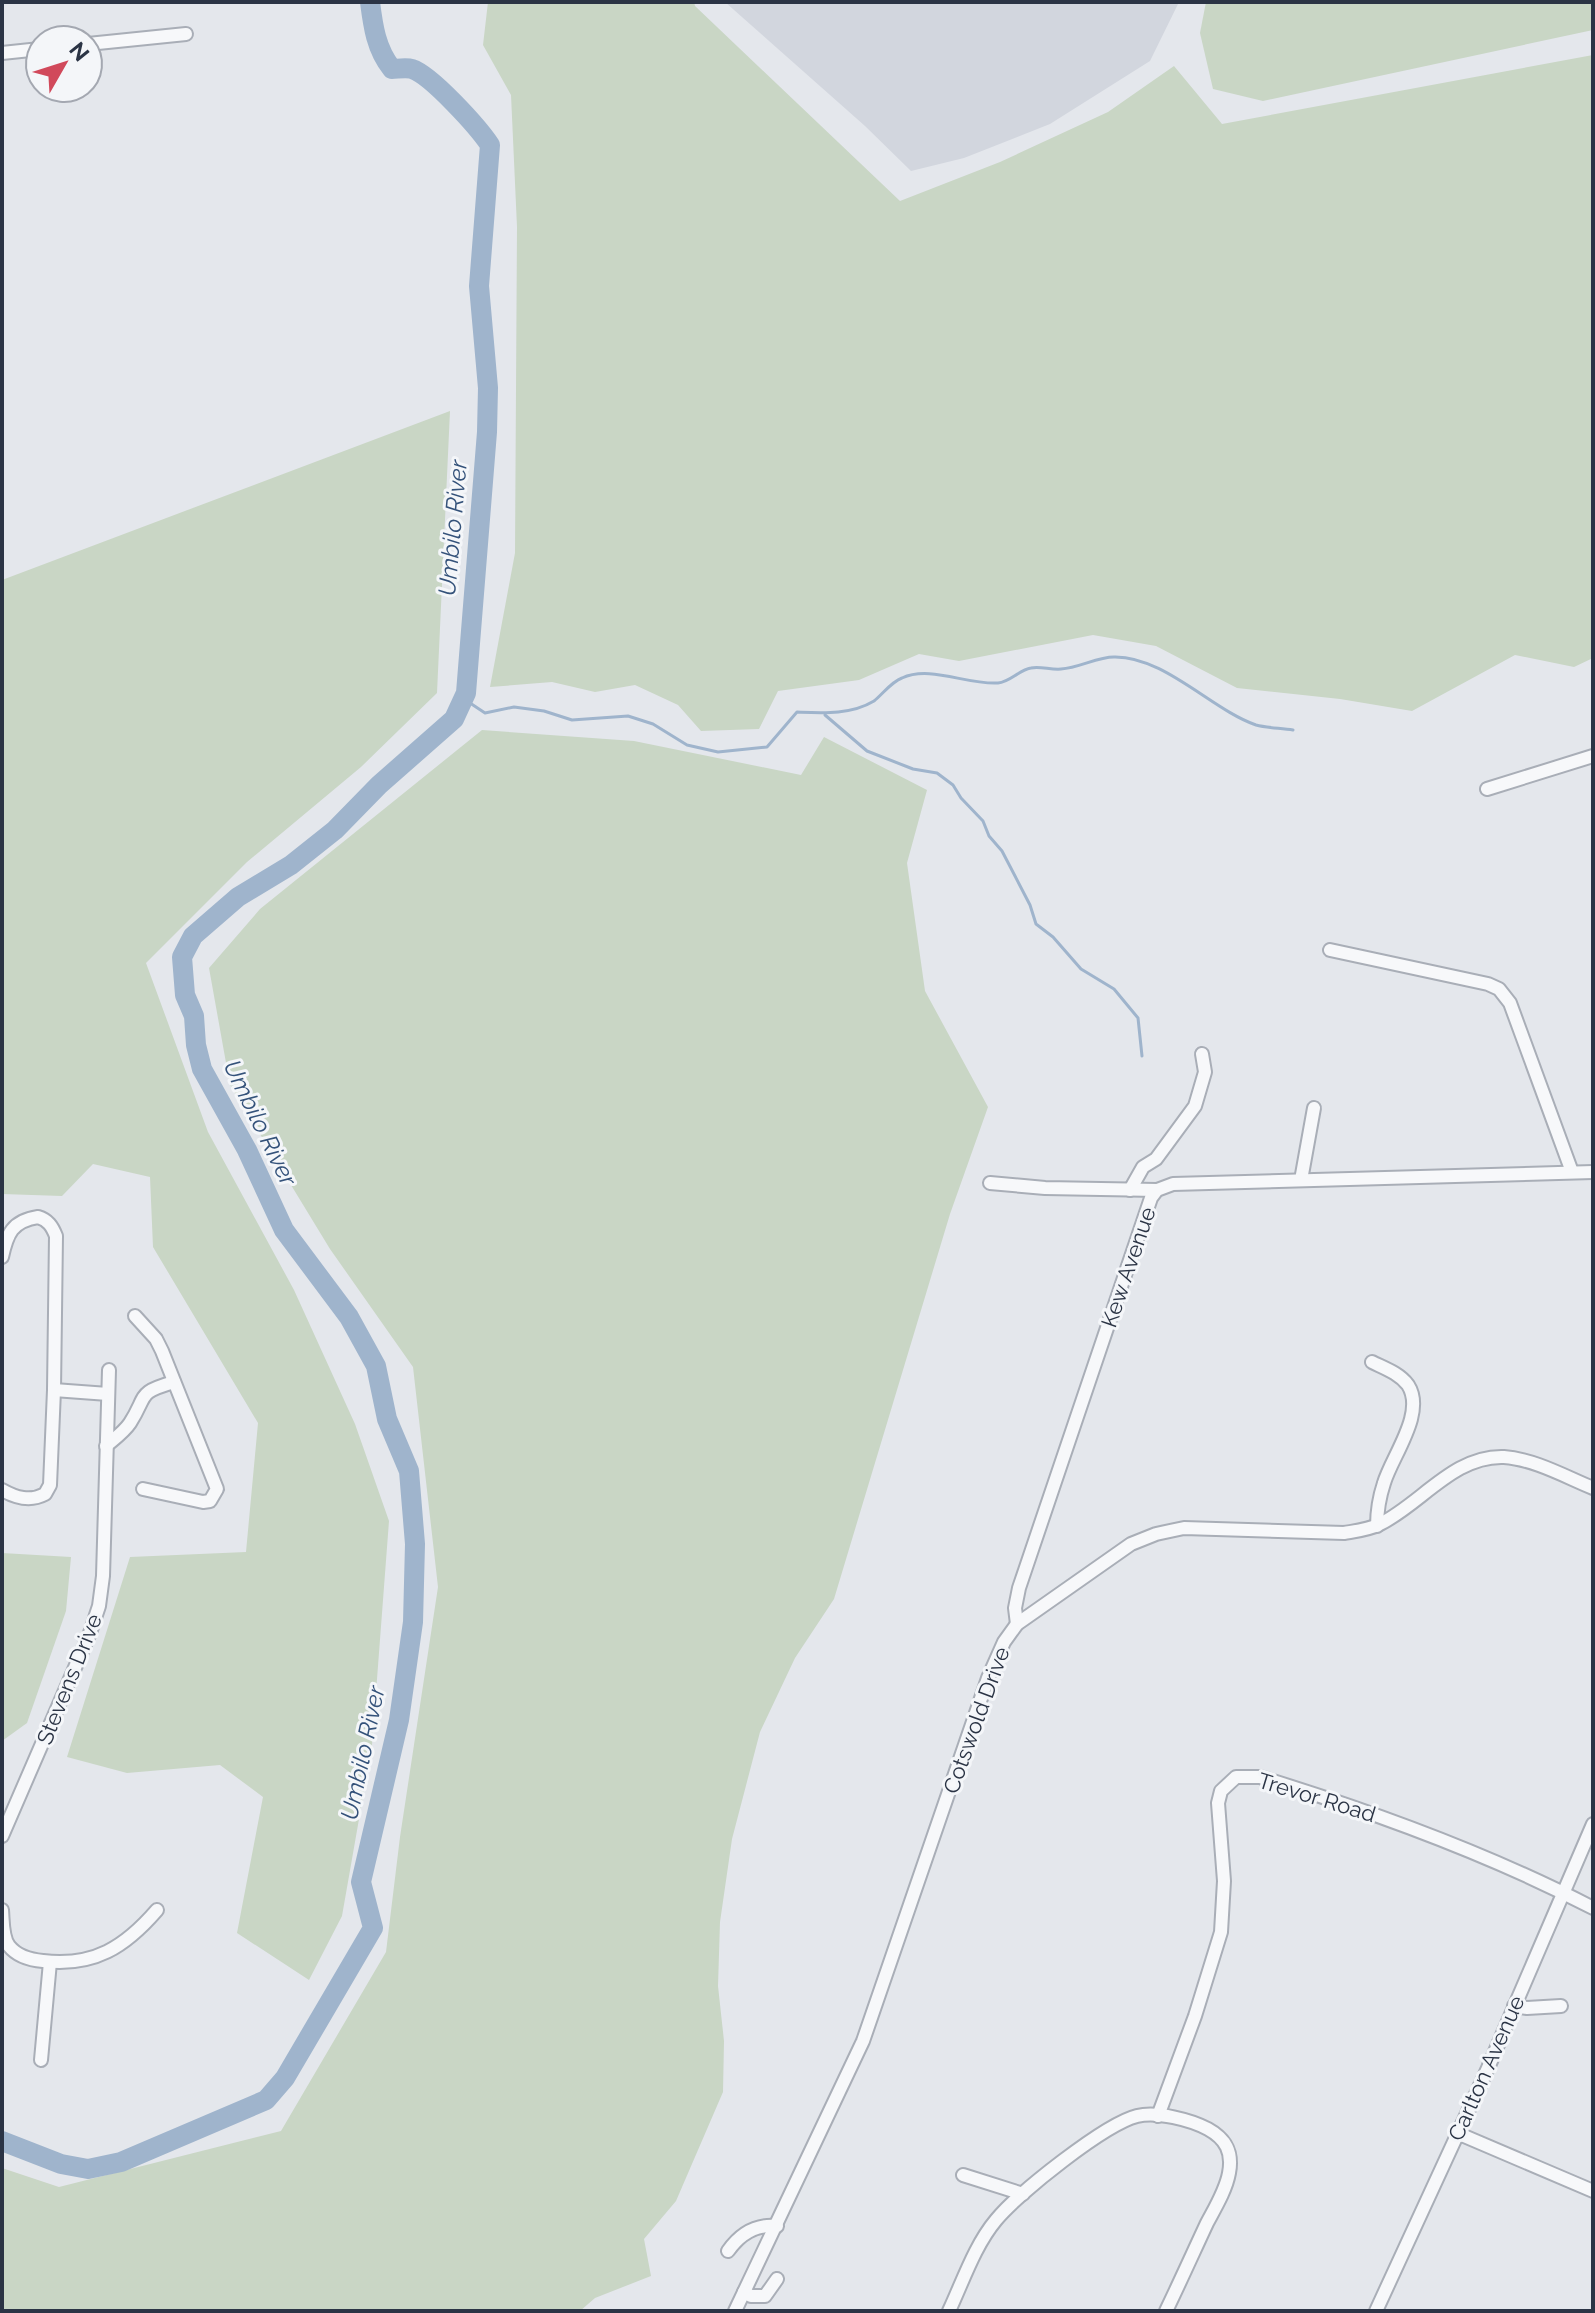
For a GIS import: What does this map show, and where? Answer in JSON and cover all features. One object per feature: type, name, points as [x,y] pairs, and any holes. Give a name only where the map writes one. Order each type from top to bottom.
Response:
[{"type":"street","points":[[104,42],[186,34]]},
{"type":"street","points":[[2,53],[24,51]]},
{"type":"street","points":[[1487,789],[1593,756]]},
{"type":"street","points":[[1330,950],[1499,989],[1510,1003],[1572,1172]]},
{"type":"street","points":[[1130,1190],[1143,1167],[1156,1159],[1195,1106],[1205,1072],[1202,1054]]},
{"type":"street","points":[[1301,1180],[1314,1108]]},
{"type":"street","name":"Kew Avenue","points":[[1017,1624],[1015,1608],[1019,1588],[1151,1198],[1157,1190],[1173,1184],[1593,1172]]},
{"type":"street","points":[[990,1183],[1157,1190]]},
{"type":"street","points":[[2,1257],[7,1235],[18,1222],[38,1217],[52,1227],[56,1236],[50,1485],[39,1498],[20,1498],[2,1490]]},
{"type":"street","points":[[135,1316],[156,1339],[217,1489],[210,1501],[203,1502],[143,1489]]},
{"type":"street","points":[[1372,1362],[1407,1384],[1414,1402],[1413,1415],[1378,1501],[1377,1526]]},
{"type":"street","name":"Stevens Drive","points":[[2,1836],[78,1663],[99,1606],[103,1576],[109,1370]]},
{"type":"street","points":[[106,1446],[126,1428],[148,1391],[174,1382]]},
{"type":"street","points":[[54,1390],[108,1394]]},
{"type":"street","name":"Cotswold Drive","points":[[735,2311],[863,2041],[988,1678],[1004,1642],[1017,1624],[1131,1544],[1156,1534],[1184,1528],[1344,1533],[1377,1526],[1452,1473],[1503,1457],[1520,1460],[1593,1488]]},
{"type":"street","name":"Trevor Road","points":[[1158,2116],[1195,2016],[1221,1932],[1224,1881],[1218,1803],[1221,1791],[1236,1777],[1260,1777],[1424,1831],[1593,1908]]},
{"type":"street","name":"Carlton Avenue","points":[[1376,2311],[1593,1824]]},
{"type":"street","points":[[2,1910],[7,1945],[17,1954],[50,1962],[81,1962],[115,1949],[134,1936],[157,1910]]},
{"type":"street","points":[[41,2060],[50,1962]]},
{"type":"street","points":[[1514,2006],[1561,2006]]},
{"type":"street","points":[[949,2311],[982,2241],[996,2220],[1023,2194],[1078,2151],[1123,2122],[1136,2116],[1158,2116],[1201,2125],[1221,2136],[1228,2144],[1230,2155],[1229,2174],[1219,2199],[1166,2311]]},
{"type":"street","points":[[1457,2133],[1593,2191]]},
{"type":"street","points":[[963,2175],[1023,2194]]},
{"type":"street","points":[[728,2251],[751,2228],[777,2226]]},
{"type":"street","points":[[744,2292],[751,2296],[765,2296],[777,2279]]},
{"type":"shaded area","points":[[725,2],[1179,2],[1150,61],[1050,124],[964,158],[911,171]]},
{"type":"green space","points":[[488,2],[694,2],[900,201],[1000,162],[1108,112],[1174,66],[1222,124],[1593,55],[1593,658],[1574,667],[1515,655],[1412,711],[1340,699],[1237,688],[1156,646],[1093,635],[959,661],[919,654],[859,680],[778,691],[759,729],[701,731],[678,705],[635,685],[595,692],[552,682],[490,687],[515,553],[517,227],[511,95],[483,45]]},
{"type":"green space","points":[[1206,2],[1593,2],[1593,30],[1263,101],[1213,89],[1200,33]]},
{"type":"green space","points":[[450,411],[437,693],[361,767],[247,862],[146,963],[208,1132],[294,1290],[355,1424],[389,1521],[372,1745],[342,1916],[309,1980],[237,1933],[263,1797],[220,1765],[127,1773],[67,1757],[130,1557],[246,1552],[258,1423],[153,1247],[150,1177],[93,1164],[62,1196],[2,1194],[2,580]]},
{"type":"green space","points":[[482,730],[634,741],[801,775],[824,737],[927,790],[907,863],[925,991],[988,1107],[950,1214],[834,1599],[795,1658],[760,1732],[732,1839],[720,1922],[718,1986],[724,2041],[723,2092],[676,2201],[644,2239],[651,2276],[595,2298],[580,2311],[2,2311],[2,2168],[59,2187],[281,2131],[386,1952],[438,1587],[413,1367],[330,1249],[230,1085],[209,968],[260,909]]},
{"type":"green space","points":[[2,1553],[71,1557],[66,1611],[27,1723],[2,1741]]},
{"type":"waterway","name":"Umbilo River","points":[[2,2141],[61,2164],[88,2169],[121,2162],[266,2100],[285,2078],[373,1928],[361,1882],[399,1720],[413,1622],[415,1544],[409,1471],[387,1419],[376,1366],[349,1317],[284,1230],[247,1150],[202,1069],[194,1016],[185,995],[182,957],[193,936],[238,897],[291,865],[335,830],[379,785],[454,719],[466,693],[487,432],[488,388],[479,286],[490,145],[431,81],[412,69],[392,69],[379,45],[370,2]]},
{"type":"waterway","points":[[461,705],[470,703],[485,713],[514,707],[544,711],[572,720],[628,716],[653,724],[687,745],[718,752],[767,747],[797,712],[856,709],[874,701],[898,680],[913,675],[937,674],[998,683],[1031,668],[1068,668],[1114,657],[1151,665],[1256,725],[1293,730]]},
{"type":"waterway","points":[[825,715],[867,751],[913,769],[937,773],[953,785],[983,821],[989,836],[1002,851],[1030,905],[1036,924],[1053,937],[1081,969],[1114,989],[1138,1018],[1142,1056]]}]
